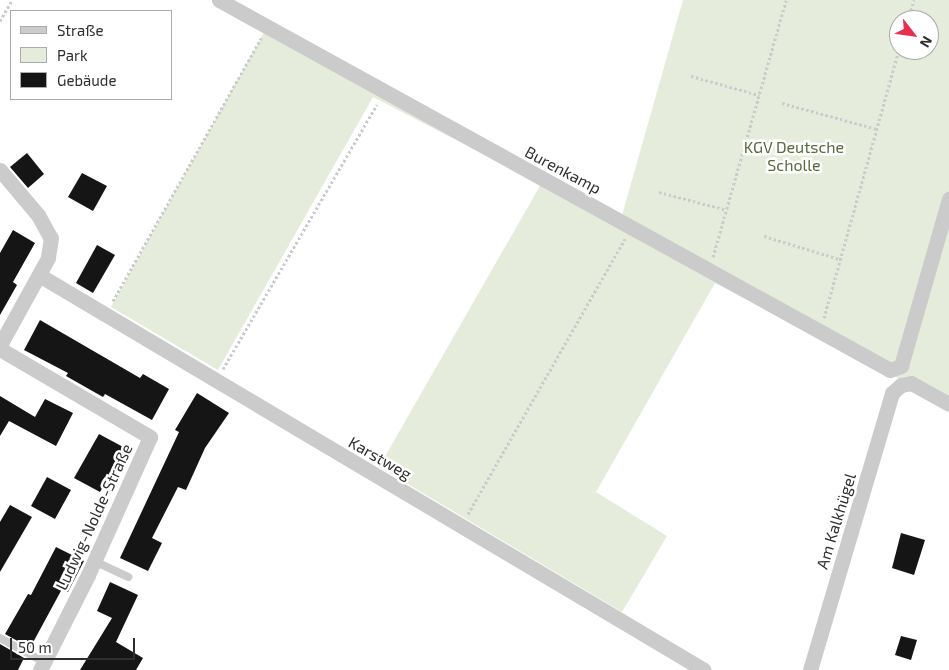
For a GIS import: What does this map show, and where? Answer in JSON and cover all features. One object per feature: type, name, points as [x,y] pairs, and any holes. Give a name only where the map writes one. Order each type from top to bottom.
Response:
[{"type":"street","name":"Burenkamp","points":[[218,0],[890,370],[901,366],[949,199]]},
{"type":"street","points":[[0,170],[38,215],[51,238],[48,258],[0,347]]},
{"type":"street","name":"Karstweg","points":[[39,275],[704,670]]},
{"type":"street","name":"Ludwig-Nolde-Straße","points":[[0,347],[150,437],[94,561],[42,666]]},
{"type":"street","name":"Am Kalkhügel","points":[[810,670],[892,392],[901,385],[911,383],[949,404]]},
{"type":"lane","points":[[94,561],[129,576]]},
{"type":"lane","points":[[0,638],[42,666]]},
{"type":"path","points":[[0,21],[12,0]]},
{"type":"path","points":[[710,270],[786,0]]},
{"type":"path","points":[[105,315],[267,27]]},
{"type":"path","points":[[820,331],[897,60]]},
{"type":"path","points":[[691,76],[759,95]]},
{"type":"path","points":[[216,380],[384,92]]},
{"type":"path","points":[[782,103],[877,128]]},
{"type":"path","points":[[659,192],[727,210]]},
{"type":"path","points":[[462,526],[632,227]]},
{"type":"path","points":[[764,236],[839,259]]},
{"type":"green space","name":"KGV Deutsche Scholle","points":[[683,0],[949,0],[949,405],[715,283],[596,492],[667,536],[622,612],[379,467],[541,184],[373,97],[218,370],[111,307],[267,27],[621,219]]},
{"type":"building","points":[[27,153],[44,174],[28,188],[10,167]]},
{"type":"building","points":[[82,173],[107,186],[93,211],[68,197]]},
{"type":"building","points":[[13,230],[35,243],[13,282],[17,285],[0,315],[0,253]]},
{"type":"building","points":[[97,245],[115,255],[93,293],[76,283]]},
{"type":"building","points":[[40,320],[140,378],[143,374],[169,389],[152,420],[105,394],[103,397],[66,376],[68,373],[24,350]]},
{"type":"building","points":[[197,393],[229,413],[205,448],[186,490],[178,487],[152,538],[162,543],[148,571],[120,558],[179,432],[175,430]]},
{"type":"building","points":[[0,396],[35,417],[45,399],[73,413],[56,446],[9,421],[0,436]]},
{"type":"building","points":[[99,434],[125,448],[100,492],[74,478]]},
{"type":"building","points":[[47,477],[71,490],[55,519],[31,506]]},
{"type":"building","points":[[10,505],[32,517],[0,572],[0,522]]},
{"type":"building","points":[[901,533],[925,540],[914,575],[892,568]]},
{"type":"building","points":[[56,547],[84,561],[68,592],[62,589],[30,648],[5,634],[28,594],[31,595]]},
{"type":"building","points":[[110,582],[138,595],[116,642],[143,658],[136,670],[80,670],[112,618],[97,611]]},
{"type":"building","points":[[901,636],[917,640],[911,660],[895,655]]},
{"type":"building","points":[[0,644],[24,658],[18,670],[0,670]]}]
